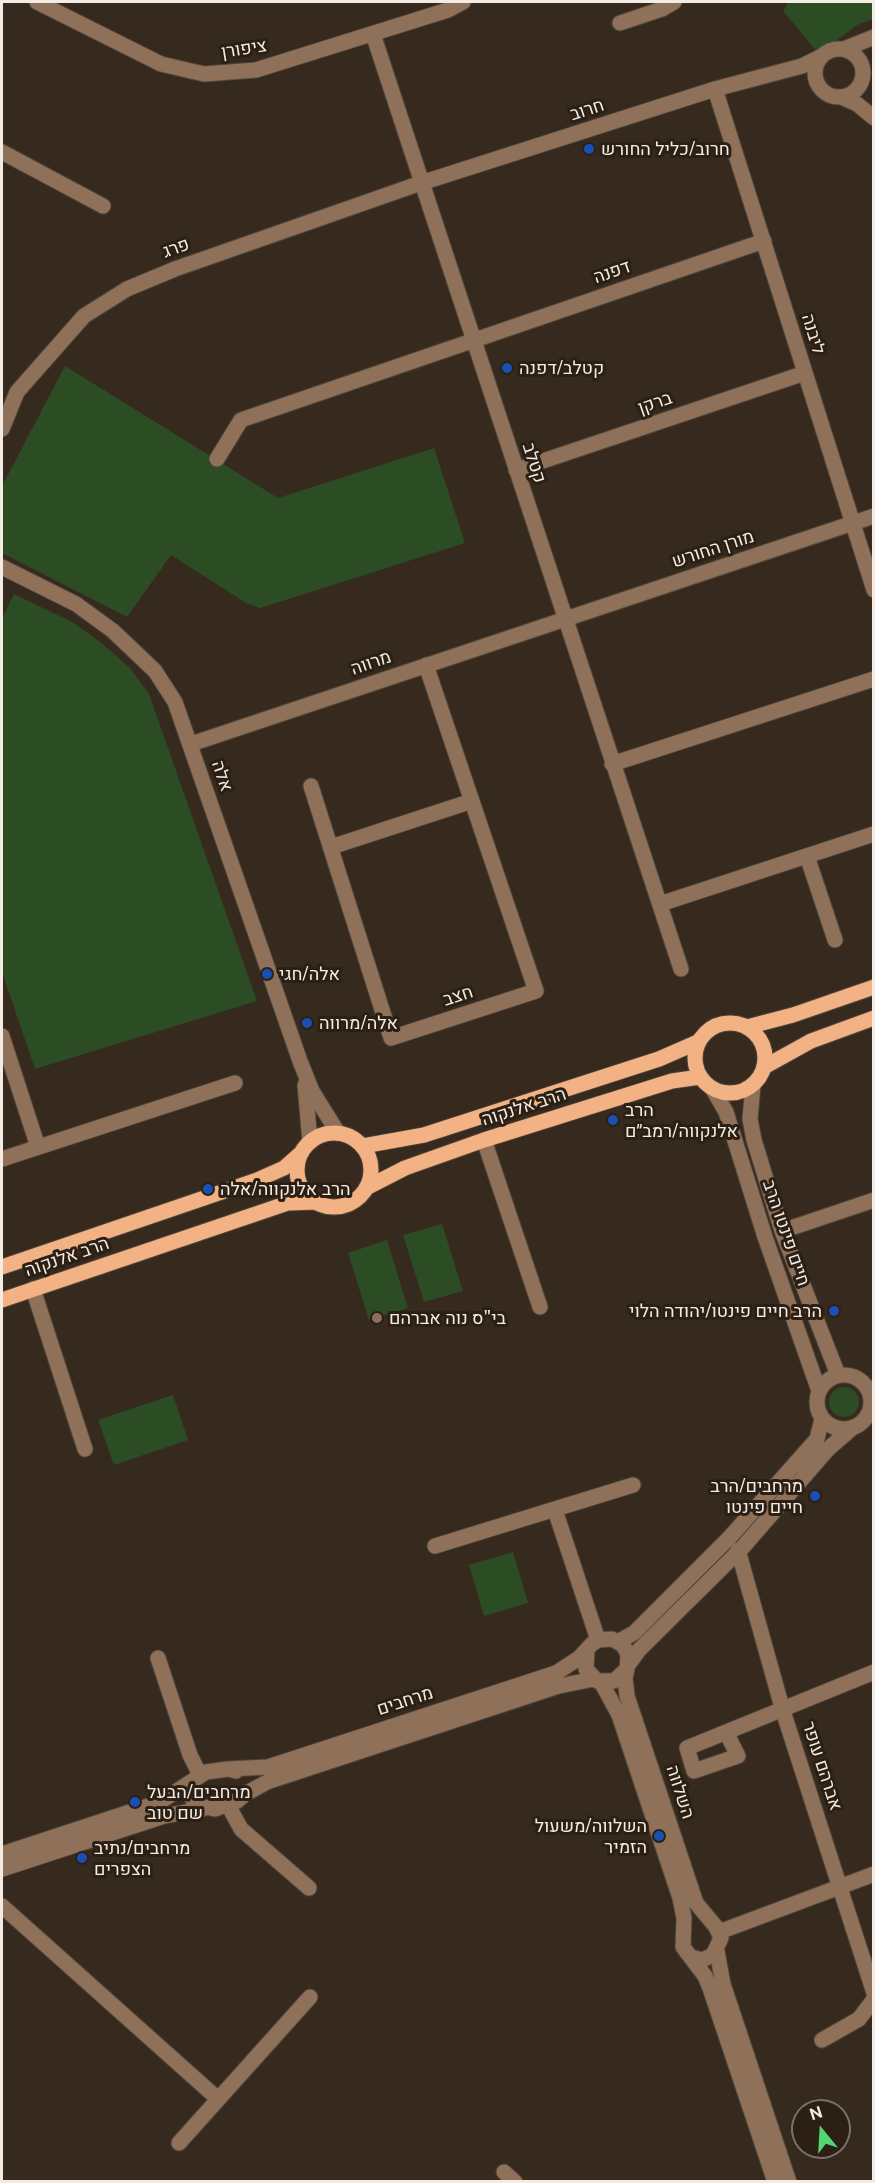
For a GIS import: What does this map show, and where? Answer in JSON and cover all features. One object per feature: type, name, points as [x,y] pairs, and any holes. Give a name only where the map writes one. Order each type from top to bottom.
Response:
[{"type":"main road","points":[[747,1027],[793,1015],[873,987]]},
{"type":"main road","points":[[764,1066],[811,1041],[873,1018]]},
{"type":"main road","points":[[728,1023],[747,1027],[755,1032],[764,1047],[764,1066],[753,1085],[737,1093],[720,1092],[706,1083],[695,1060],[698,1042],[703,1035],[718,1025],[728,1023]]},
{"type":"main road","name":"הרב אלנקוה","points":[[363,1146],[424,1135],[659,1059],[698,1042]]},
{"type":"main road","name":"הרב אלנקוה","points":[[366,1188],[405,1168],[484,1140],[672,1081],[706,1083]]},
{"type":"main road","points":[[338,1133],[354,1139],[363,1146],[371,1167],[366,1188],[359,1197],[344,1205],[328,1206],[318,1202],[304,1191],[297,1169],[306,1147],[327,1134],[338,1133]]},
{"type":"main road","name":"הרב אלנקוה","points":[[2,1267],[257,1180],[284,1168],[306,1147]]},
{"type":"main road","name":"הרב אלנקוה","points":[[2,1300],[288,1203],[318,1202]]},
{"type":"street","name":"ציפורן","points":[[36,2],[161,64],[204,75],[256,70],[448,10],[464,2]]},
{"type":"street","points":[[620,23],[662,9],[674,2]]},
{"type":"street","name":"קטלב","points":[[373,34],[681,969]]},
{"type":"street","points":[[844,50],[873,37]]},
{"type":"street","points":[[873,43],[861,64],[860,84],[873,113]]},
{"type":"street","points":[[861,64],[857,58],[844,50],[836,49],[822,56],[815,70],[818,85],[828,94],[857,104],[873,118]]},
{"type":"street","name":"חרוב","points":[[421,183],[716,89],[802,66],[822,56]]},
{"type":"street","name":"חרוב","points":[[764,75],[796,75],[818,85]]},
{"type":"street","points":[[841,97],[852,93],[860,84]]},
{"type":"street","name":"ליבנה","points":[[716,89],[873,590]]},
{"type":"street","points":[[2,152],[104,206]]},
{"type":"street","name":"פרג","points":[[2,429],[17,392],[84,316],[127,289],[175,269],[421,183]]},
{"type":"street","name":"דפנה","points":[[217,459],[241,420],[764,241]]},
{"type":"street","name":"ברקן","points":[[516,470],[805,373]]},
{"type":"street","name":"מורן החורש","points":[[565,619],[873,516]]},
{"type":"street","name":"אלה","points":[[6,571],[76,604],[129,644],[155,671],[175,702],[300,1061],[312,1091],[338,1133]]},
{"type":"street","name":"מרווה","points":[[191,744],[565,619]]},
{"type":"street","name":"חצב","points":[[311,786],[391,1038],[536,992],[426,665]]},
{"type":"street","points":[[612,764],[873,679]]},
{"type":"street","points":[[331,847],[472,801]]},
{"type":"street","points":[[660,904],[873,834]]},
{"type":"street","points":[[807,856],[835,940]]},
{"type":"street","points":[[2,1036],[38,1147]]},
{"type":"street","name":"אלה","points":[[300,1061],[306,1092],[306,1147]]},
{"type":"street","points":[[2,1159],[235,1083]]},
{"type":"street","name":"חיים פינטו הרב","points":[[706,1083],[726,1112],[765,1237],[819,1391]]},
{"type":"street","name":"חיים פינטו הרב","points":[[753,1085],[750,1119],[754,1140],[782,1231],[838,1375]]},
{"type":"street","points":[[484,1140],[540,1307]]},
{"type":"street","points":[[782,1231],[873,1200]]},
{"type":"street","points":[[33,1289],[85,1449]]},
{"type":"street","points":[[555,1510],[593,1645],[584,1663],[598,1680],[620,1679],[639,1650],[738,1550],[828,1449],[851,1429],[866,1420],[872,1404],[872,1395],[868,1388],[855,1377],[838,1375],[824,1383],[819,1391],[816,1404],[822,1419],[835,1428],[851,1429]]},
{"type":"street","points":[[619,1641],[634,1633],[732,1536],[817,1439],[822,1419]]},
{"type":"street","points":[[435,1546],[633,1485]]},
{"type":"street","name":"אברהם עופר","points":[[738,1550],[783,1711],[873,1993]]},
{"type":"street","points":[[593,1645],[612,1639],[619,1641],[628,1654],[628,1667]]},
{"type":"street","name":"מרחבים","points":[[228,1769],[252,1770],[268,1767],[556,1673],[593,1645]]},
{"type":"street","points":[[158,1658],[190,1755],[195,1779],[188,1791],[190,1799],[203,1809]]},
{"type":"street","name":"השלווה","points":[[628,1667],[625,1678],[627,1696],[696,1903],[715,1928]]},
{"type":"street","points":[[726,1732],[783,1711],[873,1672]]},
{"type":"street","name":"מרחבים","points":[[245,1794],[278,1778],[560,1686],[598,1680]]},
{"type":"street","name":"השלווה","points":[[598,1680],[619,1714],[680,1898],[684,1918],[683,1932]]},
{"type":"street","points":[[2,1854],[160,1802],[195,1779],[228,1769],[238,1772],[244,1778],[245,1794],[228,1805],[164,1816],[2,1869]]},
{"type":"street","points":[[228,1805],[241,1829],[309,1888]]},
{"type":"street","points":[[715,1928],[840,1888],[873,1875]]},
{"type":"street","points":[[2,1906],[218,2099]]},
{"type":"street","points":[[775,2181],[710,1988],[683,1947],[683,1932],[692,1923],[705,1921],[715,1928],[721,1938],[717,1951],[723,1984],[789,2181]]},
{"type":"street","points":[[691,1957],[708,1958],[717,1951]]},
{"type":"street","points":[[179,2143],[310,1996]]},
{"type":"street","points":[[822,2040],[860,2019],[873,1999]]},
{"type":"green space","points":[[788,2],[873,2],[873,19],[857,25],[819,54],[783,11]]},
{"type":"green space","points":[[65,366],[278,498],[434,448],[465,543],[260,608],[246,603],[171,555],[127,617],[2,553],[2,486]]},
{"type":"green space","points":[[14,594],[74,623],[104,645],[130,668],[149,694],[257,1001],[35,1069],[2,972],[2,618]]},
{"type":"green space","points":[[442,1224],[463,1291],[424,1302],[403,1235]]},
{"type":"green space","points":[[387,1240],[408,1308],[369,1320],[348,1253]]},
{"type":"green space","points":[[844,1387],[855,1391],[859,1402],[855,1413],[844,1417],[833,1413],[829,1402],[833,1391]]},
{"type":"green space","points":[[173,1395],[188,1440],[114,1465],[98,1420]]},
{"type":"green space","points":[[513,1552],[528,1603],[484,1616],[469,1565]]},
{"type":"place","name":"חרוב/כליל החורש","points":[[589,149]]},
{"type":"place","name":"קטלב/דפנה","points":[[507,368]]},
{"type":"place","name":"אלה/חגי","points":[[267,974]]},
{"type":"place","name":"אלה/מרווה","points":[[307,1023]]},
{"type":"place","name":"הרב אלנקווה/רמב״ם","points":[[613,1120]]},
{"type":"place","name":"הרב אלנקווה/אלה","points":[[208,1189]]},
{"type":"place","name":"הרב חיים פינטו/יהודה הלוי","points":[[834,1311]]},
{"type":"place","name":"בי\"ס נוה אברהם","points":[[377,1318]]},
{"type":"place","name":"מרחבים/הרב חיים פינטו","points":[[815,1496]]},
{"type":"place","name":"מרחבים/הבעל שם טוב","points":[[135,1802]]},
{"type":"place","name":"השלווה/משעול הזמיר","points":[[659,1836]]},
{"type":"place","name":"מרחבים/נתיב הצפרים","points":[[82,1858]]}]
